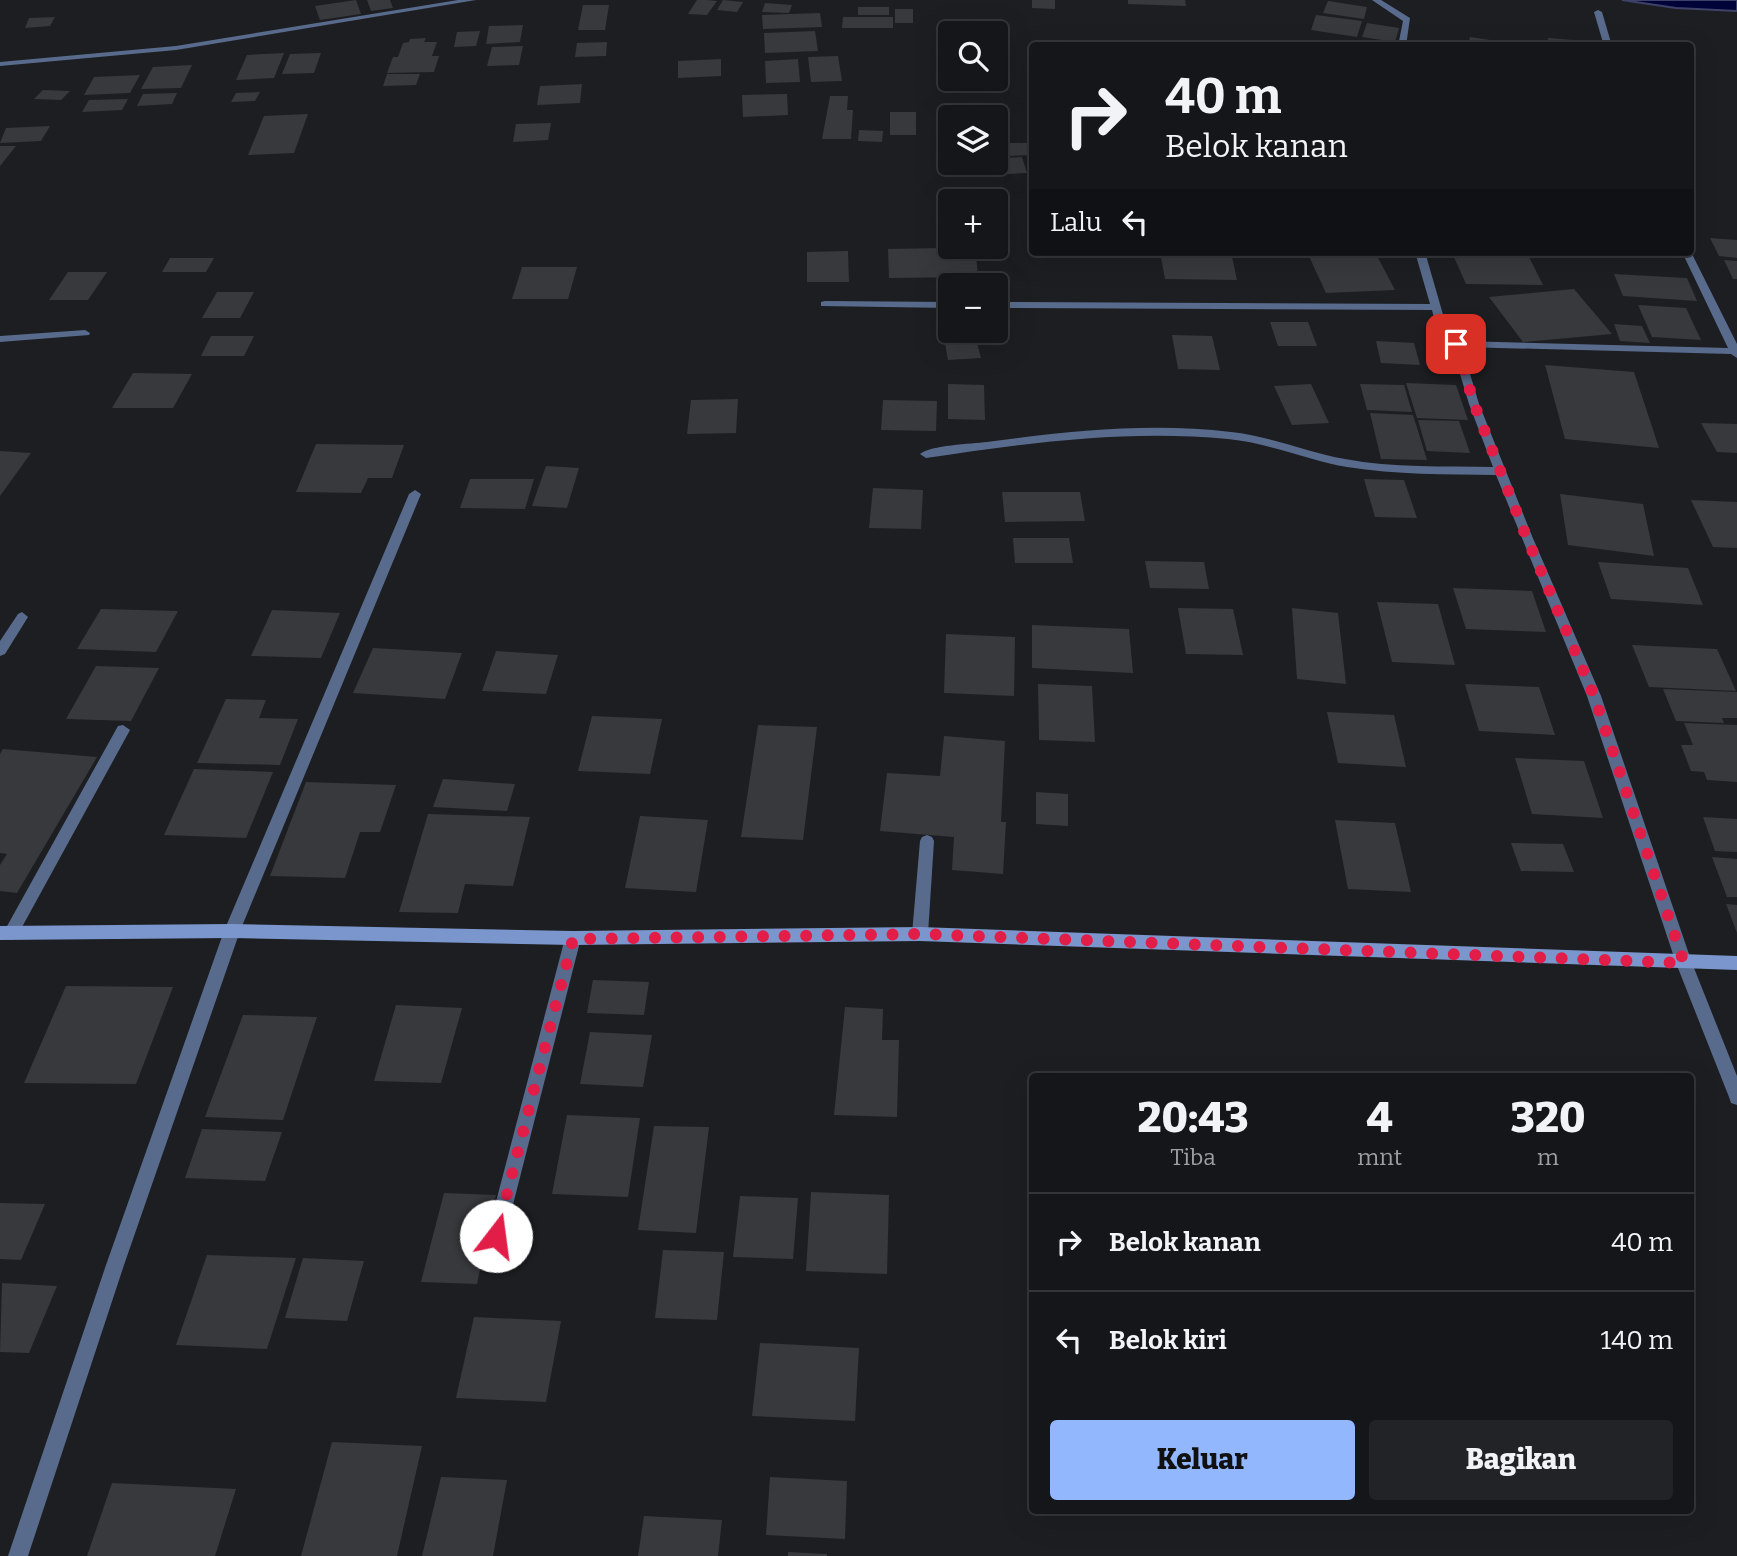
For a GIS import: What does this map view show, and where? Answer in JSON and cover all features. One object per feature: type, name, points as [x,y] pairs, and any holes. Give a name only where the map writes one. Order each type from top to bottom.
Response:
[{"type":"street","points":[[0,64],[176,48],[472,0]]},
{"type":"street","points":[[1376,0],[1406,20],[1403,42]]},
{"type":"street","points":[[1598,12],[1607,42]]},
{"type":"street","points":[[1421,256],[1435,307],[1456,344],[1474,404],[1594,696],[1684,963],[1737,1097]]},
{"type":"street","points":[[1456,344],[1736,352],[1689,256]]},
{"type":"street","points":[[825,304],[938,305]]},
{"type":"street","points":[[1008,305],[1435,307]]},
{"type":"street","points":[[0,339],[85,333]]},
{"type":"street","points":[[926,454],[1049,435],[1158,430],[1231,435],[1276,442],[1346,463],[1410,470],[1502,471]]},
{"type":"street","points":[[18,1556],[232,931],[415,494]]},
{"type":"street","points":[[0,651],[22,617]]},
{"type":"street","points":[[5,933],[123,730]]},
{"type":"street","points":[[920,934],[927,841]]},
{"type":"street","points":[[5,933],[232,931],[573,939],[920,934],[1737,963]]},
{"type":"street","points":[[496,1236],[573,939]]},
{"type":"shaded area","points":[[1622,0],[1737,0],[1737,11],[1676,8]]},
{"type":"building","points":[[356,0],[361,14],[320,20],[315,6]]},
{"type":"building","points":[[367,0],[390,0],[393,8],[371,11]]},
{"type":"building","points":[[697,0],[717,1],[707,15],[688,14]]},
{"type":"building","points":[[723,0],[743,2],[737,12],[717,10]]},
{"type":"building","points":[[1032,0],[1055,0],[1055,9],[1032,8]]},
{"type":"building","points":[[1128,0],[1185,0],[1186,6],[1128,4]]},
{"type":"building","points":[[1328,1],[1367,7],[1364,19],[1323,13]]},
{"type":"building","points":[[765,3],[792,5],[789,13],[762,12]]},
{"type":"building","points":[[583,5],[609,5],[605,30],[578,30]]},
{"type":"building","points":[[858,7],[889,7],[889,15],[858,15]]},
{"type":"building","points":[[895,9],[913,9],[913,23],[895,23]]},
{"type":"building","points":[[820,13],[822,27],[763,29],[762,15]]},
{"type":"building","points":[[1316,15],[1362,21],[1357,37],[1311,30]]},
{"type":"building","points":[[55,17],[50,26],[25,28],[29,18]]},
{"type":"building","points":[[843,17],[893,17],[893,28],[842,28]]},
{"type":"building","points":[[1367,23],[1399,28],[1395,42],[1362,37]]},
{"type":"building","points":[[523,25],[520,42],[486,44],[489,26]]},
{"type":"building","points":[[480,31],[476,46],[454,47],[457,32]]},
{"type":"building","points":[[815,31],[818,51],[765,53],[764,33]]},
{"type":"building","points":[[1470,37],[1497,41],[1497,42],[1469,42]]},
{"type":"building","points":[[426,38],[424,42],[437,42],[432,56],[439,56],[434,72],[387,73],[393,57],[398,57],[403,43],[409,42],[410,39]]},
{"type":"building","points":[[1548,38],[1573,42],[1548,42]]},
{"type":"building","points":[[607,42],[606,56],[575,57],[577,43]]},
{"type":"building","points":[[523,46],[519,65],[487,66],[492,47]]},
{"type":"building","points":[[284,53],[274,78],[236,80],[247,55]]},
{"type":"building","points":[[321,53],[314,73],[282,74],[290,54]]},
{"type":"building","points":[[838,56],[842,81],[811,82],[808,57]]},
{"type":"building","points":[[721,59],[721,76],[678,78],[678,61]]},
{"type":"building","points":[[798,59],[800,82],[766,83],[765,61]]},
{"type":"building","points":[[192,65],[181,88],[141,89],[153,67]]},
{"type":"building","points":[[387,74],[420,74],[416,85],[383,86]]},
{"type":"building","points":[[140,75],[130,93],[84,95],[94,77]]},
{"type":"building","points":[[582,84],[580,103],[537,105],[540,86]]},
{"type":"building","points":[[43,90],[70,91],[61,100],[34,99]]},
{"type":"building","points":[[260,92],[255,101],[231,102],[236,93]]},
{"type":"building","points":[[177,93],[172,104],[137,106],[143,94]]},
{"type":"building","points":[[787,94],[788,115],[743,117],[742,95]]},
{"type":"building","points":[[830,96],[848,96],[847,110],[853,110],[851,139],[822,139]]},
{"type":"building","points":[[128,99],[122,110],[82,112],[89,100]]},
{"type":"building","points":[[890,112],[916,112],[916,135],[890,135]]},
{"type":"building","points":[[308,114],[294,153],[248,155],[264,116]]},
{"type":"building","points":[[551,123],[548,140],[513,142],[516,124]]},
{"type":"building","points":[[50,126],[41,141],[0,143],[6,128]]},
{"type":"building","points":[[859,130],[883,131],[882,142],[858,141]]},
{"type":"building","points":[[1008,143],[1027,143],[1029,155],[1010,156]]},
{"type":"building","points":[[0,146],[16,146],[0,166]]},
{"type":"building","points":[[1022,157],[1027,173],[1008,174],[1008,158]]},
{"type":"building","points":[[1710,238],[1737,240],[1737,258],[1719,256]]},
{"type":"building","points":[[938,248],[938,259],[976,259],[978,273],[938,273],[938,277],[889,278],[888,249]]},
{"type":"building","points":[[848,251],[849,282],[807,282],[807,252]]},
{"type":"building","points":[[1161,256],[1232,256],[1237,280],[1165,279]]},
{"type":"building","points":[[1309,256],[1377,256],[1395,290],[1326,293]]},
{"type":"building","points":[[1453,256],[1529,257],[1543,285],[1466,284]]},
{"type":"building","points":[[170,258],[214,258],[206,272],[162,272]]},
{"type":"building","points":[[1724,260],[1737,261],[1737,279],[1733,279]]},
{"type":"building","points":[[522,267],[577,267],[568,299],[512,299]]},
{"type":"building","points":[[68,272],[107,272],[88,300],[49,300]]},
{"type":"building","points":[[1614,274],[1687,278],[1697,301],[1623,296]]},
{"type":"building","points":[[1574,289],[1612,334],[1523,342],[1489,297]]},
{"type":"building","points":[[217,292],[254,292],[240,318],[202,318]]},
{"type":"building","points":[[1638,305],[1686,308],[1701,340],[1652,337]]},
{"type":"building","points":[[1270,322],[1308,322],[1317,346],[1278,346]]},
{"type":"building","points":[[1614,324],[1642,326],[1650,343],[1620,341]]},
{"type":"building","points":[[1172,335],[1212,336],[1220,370],[1178,369]]},
{"type":"building","points":[[211,336],[254,336],[244,356],[201,356]]},
{"type":"building","points":[[1376,341],[1414,343],[1420,365],[1381,363]]},
{"type":"building","points":[[945,343],[977,343],[981,358],[948,360]]},
{"type":"building","points":[[1545,365],[1634,372],[1659,448],[1565,439]]},
{"type":"building","points":[[133,373],[192,374],[173,408],[112,408]]},
{"type":"building","points":[[1406,383],[1456,385],[1468,420],[1417,418]]},
{"type":"building","points":[[948,384],[984,385],[985,420],[948,419]]},
{"type":"building","points":[[1311,384],[1329,423],[1292,425],[1274,386]]},
{"type":"building","points":[[1360,384],[1404,385],[1412,412],[1367,410]]},
{"type":"building","points":[[738,399],[736,433],[687,434],[691,400]]},
{"type":"building","points":[[883,400],[937,401],[936,431],[881,430]]},
{"type":"building","points":[[1370,413],[1413,415],[1427,460],[1381,459]]},
{"type":"building","points":[[1418,420],[1459,421],[1470,453],[1427,451]]},
{"type":"building","points":[[1701,423],[1737,424],[1737,453],[1717,452]]},
{"type":"building","points":[[316,444],[404,445],[392,478],[368,478],[361,493],[296,492]]},
{"type":"building","points":[[0,451],[31,453],[0,496]]},
{"type":"building","points":[[546,466],[579,468],[567,508],[532,506]]},
{"type":"building","points":[[470,479],[534,479],[525,509],[460,508]]},
{"type":"building","points":[[1364,479],[1404,480],[1417,518],[1375,517]]},
{"type":"building","points":[[873,488],[923,490],[921,529],[869,528]]},
{"type":"building","points":[[1002,492],[1080,492],[1085,521],[1005,522]]},
{"type":"building","points":[[1560,494],[1643,504],[1654,556],[1568,545]]},
{"type":"building","points":[[1691,500],[1737,502],[1737,548],[1713,547]]},
{"type":"building","points":[[1013,538],[1069,538],[1073,563],[1015,563]]},
{"type":"building","points":[[1145,561],[1204,562],[1209,589],[1150,588]]},
{"type":"building","points":[[1598,562],[1688,568],[1703,605],[1611,599]]},
{"type":"building","points":[[1453,588],[1532,591],[1546,632],[1466,629]]},
{"type":"building","points":[[1377,602],[1438,604],[1455,665],[1392,662]]},
{"type":"building","points":[[1178,608],[1233,609],[1243,655],[1186,654]]},
{"type":"building","points":[[1292,608],[1338,613],[1346,684],[1297,679]]},
{"type":"building","points":[[101,609],[178,611],[156,652],[77,649]]},
{"type":"building","points":[[272,610],[340,613],[321,658],[251,656]]},
{"type":"building","points":[[1032,625],[1129,629],[1133,673],[1032,668]]},
{"type":"building","points":[[946,634],[1015,637],[1014,696],[944,693]]},
{"type":"building","points":[[1632,645],[1717,649],[1736,691],[1649,687]]},
{"type":"building","points":[[373,648],[462,653],[445,699],[353,693]]},
{"type":"building","points":[[496,651],[558,655],[546,694],[482,691]]},
{"type":"building","points":[[96,666],[159,668],[131,721],[66,719]]},
{"type":"building","points":[[1038,684],[1092,686],[1095,742],[1039,740]]},
{"type":"building","points":[[1465,684],[1539,687],[1555,735],[1479,731]]},
{"type":"building","points":[[1663,689],[1737,692],[1737,718],[1722,718],[1724,723],[1676,721]]},
{"type":"building","points":[[226,699],[266,700],[259,718],[298,719],[280,765],[197,763]]},
{"type":"building","points":[[1327,712],[1394,715],[1406,767],[1338,763]]},
{"type":"building","points":[[592,716],[662,719],[650,774],[578,771]]},
{"type":"building","points":[[1684,723],[1737,725],[1737,782],[1707,780],[1704,772],[1691,771],[1681,745],[1693,745]]},
{"type":"building","points":[[758,725],[817,727],[803,840],[741,837]]},
{"type":"building","points":[[944,736],[1005,741],[1001,822],[1006,822],[1003,874],[952,870],[954,837],[880,831],[887,773],[940,776]]},
{"type":"building","points":[[3,749],[97,757],[17,893],[0,891],[0,865],[7,854],[0,853],[0,754]]},
{"type":"building","points":[[1515,758],[1584,761],[1603,818],[1532,814]]},
{"type":"building","points":[[194,769],[273,772],[246,838],[164,835]]},
{"type":"building","points":[[443,779],[515,784],[507,811],[433,807]]},
{"type":"building","points":[[306,782],[396,785],[380,832],[360,832],[345,878],[270,876]]},
{"type":"building","points":[[1036,792],[1068,794],[1068,826],[1036,824]]},
{"type":"building","points":[[428,814],[530,817],[513,886],[465,884],[458,913],[399,912]]},
{"type":"building","points":[[640,816],[708,820],[696,892],[625,888]]},
{"type":"building","points":[[1703,817],[1737,819],[1737,852],[1715,851]]},
{"type":"building","points":[[1335,820],[1395,823],[1411,892],[1348,889]]},
{"type":"building","points":[[1511,843],[1563,844],[1574,872],[1521,871]]},
{"type":"building","points":[[1712,857],[1737,859],[1737,897],[1727,897]]},
{"type":"building","points":[[1726,904],[1737,905],[1737,933]]},
{"type":"building","points":[[593,980],[649,982],[644,1015],[587,1013]]},
{"type":"building","points":[[66,986],[173,987],[136,1084],[24,1083]]},
{"type":"building","points":[[396,1005],[462,1008],[441,1083],[374,1081]]},
{"type":"building","points":[[845,1007],[883,1009],[882,1040],[899,1040],[897,1117],[834,1115]]},
{"type":"building","points":[[243,1015],[317,1017],[283,1120],[205,1117]]},
{"type":"building","points":[[590,1032],[652,1035],[643,1087],[580,1084]]},
{"type":"building","points":[[567,1115],[640,1118],[628,1197],[552,1194]]},
{"type":"building","points":[[654,1126],[709,1127],[696,1233],[638,1230]]},
{"type":"building","points":[[202,1129],[282,1132],[265,1181],[185,1178]]},
{"type":"building","points":[[811,1192],[889,1195],[887,1274],[806,1271]]},
{"type":"building","points":[[444,1193],[496,1195],[477,1284],[421,1282]]},
{"type":"building","points":[[740,1196],[798,1198],[793,1259],[733,1257]]},
{"type":"building","points":[[0,1203],[45,1204],[21,1260],[0,1259]]},
{"type":"building","points":[[663,1250],[724,1252],[717,1320],[655,1318]]},
{"type":"building","points":[[207,1255],[296,1258],[267,1349],[176,1345]]},
{"type":"building","points":[[303,1258],[364,1261],[347,1321],[285,1318]]},
{"type":"building","points":[[2,1283],[57,1286],[29,1353],[0,1352]]},
{"type":"building","points":[[474,1317],[561,1321],[546,1402],[456,1398]]},
{"type":"building","points":[[760,1343],[859,1348],[855,1421],[752,1416]]},
{"type":"building","points":[[332,1442],[422,1446],[397,1556],[301,1556]]},
{"type":"building","points":[[441,1477],[507,1480],[493,1556],[422,1556]]},
{"type":"building","points":[[770,1477],[847,1481],[845,1539],[766,1535]]},
{"type":"building","points":[[112,1483],[236,1489],[215,1556],[87,1556]]},
{"type":"building","points":[[644,1516],[722,1520],[718,1556],[638,1556]]},
{"type":"building","points":[[788,1552],[827,1554],[827,1556],[788,1556]]},
{"type":"route","points":[[496,1236],[573,939],[920,934],[1684,963],[1594,696],[1556,610],[1474,404],[1456,344]]}]
